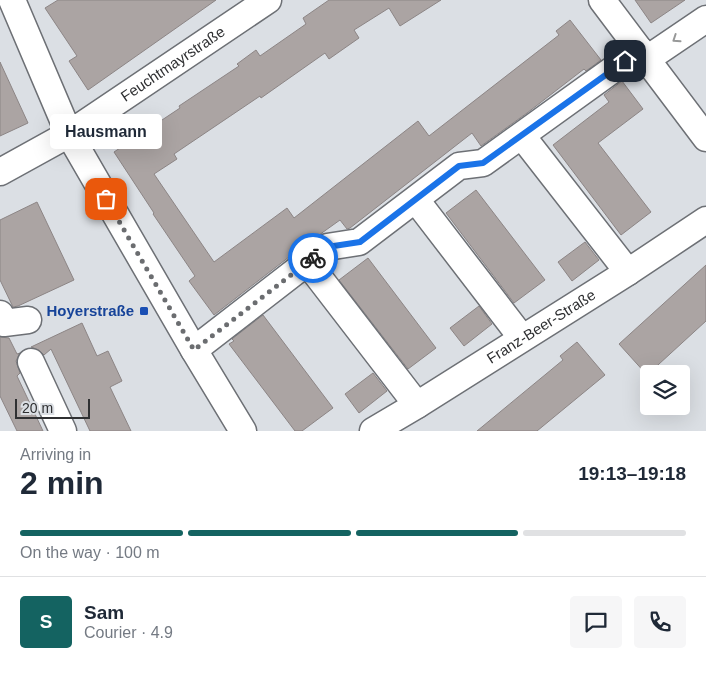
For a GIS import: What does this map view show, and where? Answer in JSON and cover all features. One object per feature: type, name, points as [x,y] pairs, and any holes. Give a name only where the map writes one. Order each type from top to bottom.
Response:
[{"type":"street","points":[[12,0],[69,134],[242,431]]},
{"type":"street","name":"Feuchtmayrstraße","points":[[0,172],[69,134],[268,0]]},
{"type":"street","points":[[602,0],[706,138]]},
{"type":"street","points":[[194,350],[327,247],[360,242],[459,166],[483,163],[644,54],[706,19]]},
{"type":"street","points":[[522,136],[628,272]]},
{"type":"street","points":[[416,200],[522,338]]},
{"type":"street","name":"Franz-Beer-Straße","points":[[373,431],[628,272],[706,220]]},
{"type":"street","points":[[307,262],[417,405]]},
{"type":"street","points":[[0,314],[4,323],[28,320]]},
{"type":"street","points":[[30,362],[63,431]]},
{"type":"building","points":[[58,0],[216,0],[88,90],[69,61],[77,56],[45,8]]},
{"type":"building","points":[[329,0],[441,0],[400,26],[389,8],[354,30],[359,38],[329,59],[325,53],[261,98],[260,96],[174,154],[177,159],[154,174],[214,262],[287,208],[294,218],[418,121],[429,136],[559,35],[556,31],[570,20],[601,60],[586,71],[584,69],[481,146],[472,133],[350,228],[347,229],[340,220],[214,315],[189,281],[195,276],[114,152],[239,66],[237,64],[256,50],[260,56],[306,24],[303,18]]},
{"type":"building","points":[[635,0],[685,0],[651,23]]},
{"type":"building","points":[[0,62],[28,123],[0,136]]},
{"type":"building","points":[[622,81],[643,109],[598,143],[651,212],[621,235],[553,145],[609,102],[604,95]]},
{"type":"building","points":[[476,190],[545,280],[514,303],[446,213]]},
{"type":"building","points":[[37,202],[74,280],[13,307],[0,280],[0,220]]},
{"type":"building","points":[[585,242],[599,260],[572,281],[558,262]]},
{"type":"building","points":[[368,258],[436,348],[408,369],[339,280]]},
{"type":"building","points":[[706,265],[706,321],[658,365],[640,365],[640,367],[619,344]]},
{"type":"building","points":[[479,306],[492,324],[464,346],[450,328]]},
{"type":"building","points":[[263,315],[333,408],[302,431],[295,431],[229,344],[234,341],[232,339]]},
{"type":"building","points":[[82,323],[97,356],[108,351],[122,381],[110,387],[131,431],[90,431],[51,349],[44,355],[39,350],[31,347]]},
{"type":"building","points":[[0,337],[9,338],[17,354],[20,353],[16,361],[20,373],[17,376],[43,431],[17,431],[0,396]]},
{"type":"building","points":[[577,342],[605,375],[537,431],[477,431],[563,360],[560,356]]},
{"type":"building","points":[[373,373],[387,391],[359,413],[345,394]]},
{"type":"way so far","points":[[106,199],[194,350],[313,258]]},
{"type":"place","name":"Hausmann","points":[[106,199]]},
{"type":"place","name":"Hoyerstraße","points":[[144,311]]},
{"type":"route","points":[[313,258],[327,247],[360,242],[459,166],[483,163],[625,61]]}]
